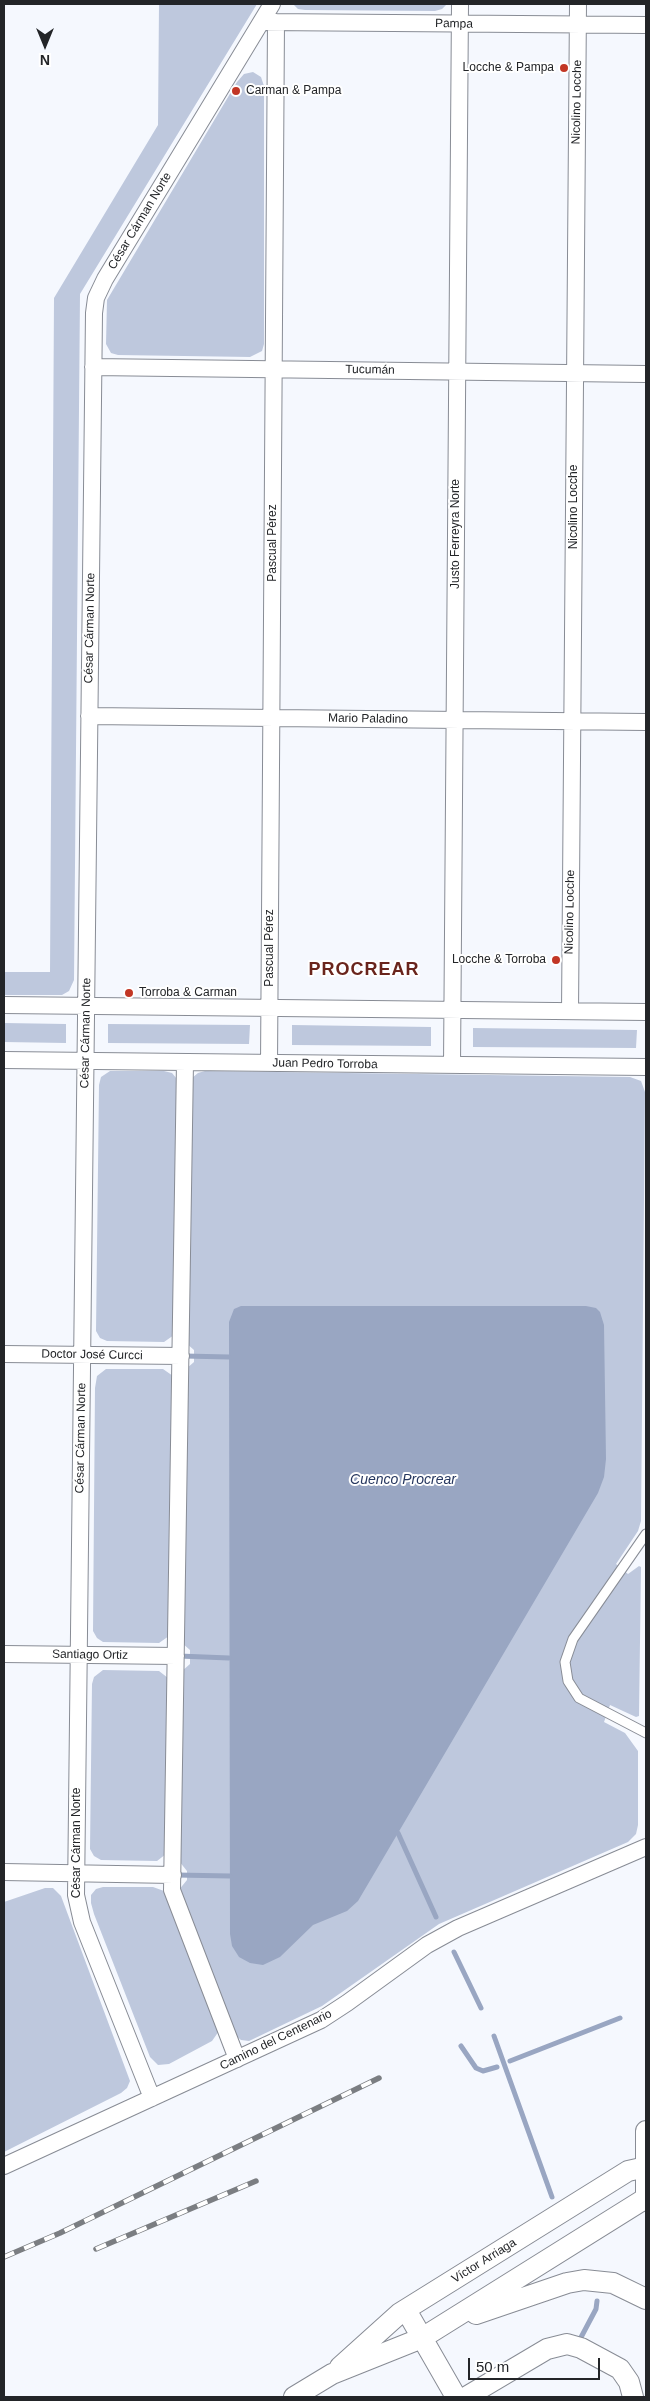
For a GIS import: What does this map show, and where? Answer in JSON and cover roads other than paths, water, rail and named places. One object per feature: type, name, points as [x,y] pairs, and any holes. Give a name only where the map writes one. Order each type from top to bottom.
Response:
[{"type":"street","name":"César Cárman Norte","points":[[152,2098],[80,1916],[76,1874],[94,305],[102,285],[269,22],[272,4]]},
{"type":"street","name":"Justo Ferreyra Norte","points":[[452,1065],[460,4]]},
{"type":"street","name":"Nicolino Locche","points":[[570,1011],[578,4]]},
{"type":"street","name":"Pampa","points":[[269,22],[646,25]]},
{"type":"street","name":"Pascual Pérez","points":[[269,22],[274,369],[269,1063]]},
{"type":"street","name":"Tucumán","points":[[93,367],[646,374]]},
{"type":"street","name":"Mario Paladino","points":[[89,716],[646,722]]},
{"type":"street","points":[[4,1006],[646,1012]]},
{"type":"street","name":"Juan Pedro Torroba","points":[[4,1060],[646,1067]]},
{"type":"street","points":[[185,1062],[173,1875],[175,1900],[237,2059]]},
{"type":"street","name":"Doctor José Curcci","points":[[4,1354],[180,1356]]},
{"type":"street","name":"Santiago Ortiz","points":[[4,1654],[176,1656]]},
{"type":"street","name":"Camino del Centenario","points":[[4,2166],[330,2014],[442,1936],[646,1847]]},
{"type":"street","points":[[5,1873],[173,1875]]},
{"type":"street","points":[[646,2131],[646,2199]]},
{"type":"street","name":"Víctor Arriaga","points":[[332,2374],[385,2326],[406,2310],[628,2171],[646,2167]]},
{"type":"street","name":"Víctor Arriaga","points":[[294,2397],[332,2374],[422,2338],[646,2199]]},
{"type":"street","points":[[446,2324],[562,2285],[584,2280],[613,2283],[646,2299]]},
{"type":"street","points":[[406,2310],[456,2397]]},
{"type":"street","points":[[466,2397],[543,2351],[557,2346],[577,2346],[616,2366],[627,2377],[633,2397]]},
{"type":"lane","points":[[646,1534],[573,1639],[565,1662],[568,1681],[579,1698],[646,1733]]},
{"type":"water","name":"Cuenco Procrear","points":[[241,1306],[586,1306],[596,1308],[600,1312],[604,1325],[606,1459],[604,1477],[598,1493],[358,1901],[347,1911],[313,1925],[280,1957],[263,1965],[250,1963],[239,1957],[232,1946],[230,1934],[229,1322],[234,1309]]},
{"type":"waterway","points":[[184,1356],[229,1357]]},
{"type":"waterway","points":[[179,1656],[229,1658]]},
{"type":"waterway","points":[[398,1833],[436,1917]]},
{"type":"waterway","points":[[176,1875],[230,1876]]},
{"type":"waterway","points":[[454,1952],[481,2008]]},
{"type":"waterway","points":[[510,2061],[620,2018]]},
{"type":"waterway","points":[[494,2036],[552,2197]]},
{"type":"waterway","points":[[461,2046],[476,2068],[483,2071],[497,2067]]},
{"type":"waterway","points":[[578,2343],[596,2309],[597,2301]]},
{"type":"railway","points":[[4,2257],[60,2233],[379,2078]]},
{"type":"railway","points":[[96,2249],[256,2181]]},
{"type":"place","name":"Locche & Pampa","points":[[564,68]]},
{"type":"place","name":"Carman & Pampa","points":[[236,91]]},
{"type":"place","name":"Locche & Torroba","points":[[556,960]]},
{"type":"place","name":"Torroba & Carman","points":[[129,993]]},
{"type":"district","name":"PROCREAR","points":[[364,970]]}]
